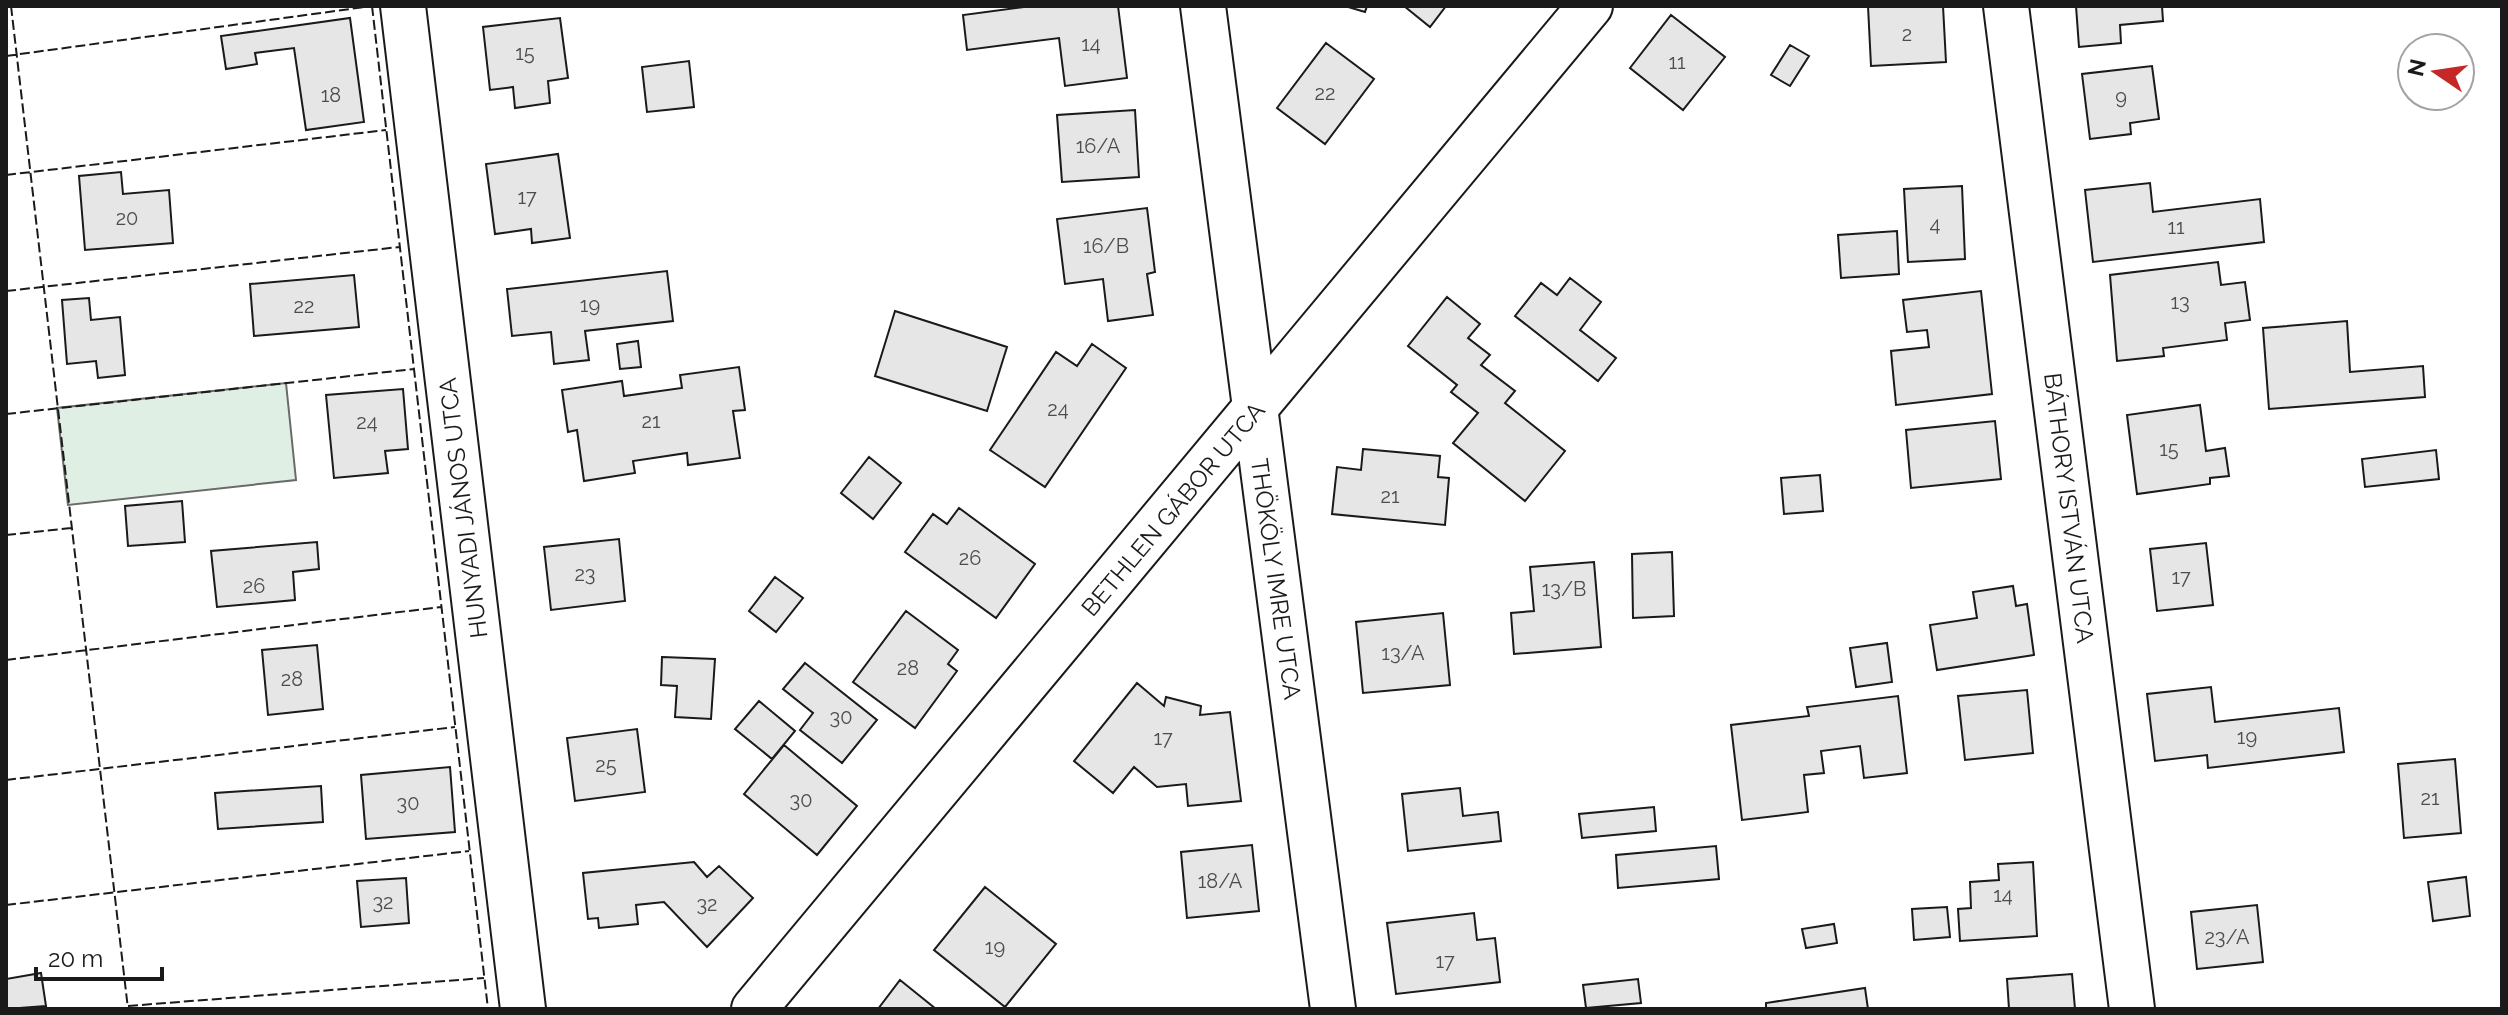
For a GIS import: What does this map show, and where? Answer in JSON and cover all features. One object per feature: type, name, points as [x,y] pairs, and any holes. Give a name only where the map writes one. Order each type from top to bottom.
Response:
[{"type":"street","name":"HUNYADI JÁNOS UTCA","points":[[403,6],[523,1009]]},
{"type":"street","name":"THÖKÖLY IMRE UTCA","points":[[1203,6],[1333,1009]]},
{"type":"street","name":"BETHLEN GÁBOR UTCA","points":[[754,1009],[1590,6]]},
{"type":"street","name":"BÁTHORY ISTVÁN UTCA","points":[[2006,6],[2132,1009]]},
{"type":"green space","points":[[286,383],[296,480],[68,505],[57,408]]},
{"type":"building","points":[[1032,6],[1118,6],[1127,78],[1065,86],[1059,38],[967,50],[963,15]]},
{"type":"building","points":[[1345,6],[1367,6],[1365,12]]},
{"type":"building","points":[[1404,6],[1446,6],[1430,27]]},
{"type":"building","points":[[1868,6],[1943,6],[1946,62],[1871,66]]},
{"type":"building","points":[[2076,6],[2162,6],[2163,21],[2120,25],[2121,43],[2079,47]]},
{"type":"building","points":[[1671,15],[1725,57],[1683,110],[1630,68]]},
{"type":"building","points":[[350,18],[364,122],[306,130],[294,48],[255,53],[257,64],[226,69],[221,36]]},
{"type":"building","points":[[560,18],[568,78],[548,81],[550,103],[515,108],[513,87],[490,90],[483,27]]},
{"type":"building","points":[[1326,43],[1374,79],[1325,144],[1277,108]]},
{"type":"building","points":[[1790,45],[1809,56],[1790,86],[1771,75]]},
{"type":"building","points":[[689,61],[694,107],[647,112],[642,67]]},
{"type":"building","points":[[2152,66],[2159,119],[2130,123],[2131,134],[2090,139],[2082,74]]},
{"type":"building","points":[[1135,110],[1139,177],[1062,182],[1057,115]]},
{"type":"building","points":[[558,154],[570,238],[532,243],[531,229],[495,234],[486,164]]},
{"type":"building","points":[[121,172],[123,194],[169,190],[173,243],[85,250],[79,176]]},
{"type":"building","points":[[2150,183],[2153,212],[2260,199],[2264,242],[2093,262],[2085,190]]},
{"type":"building","points":[[1962,186],[1965,259],[1908,262],[1904,189]]},
{"type":"building","points":[[1147,208],[1155,272],[1147,274],[1153,315],[1108,321],[1103,279],[1065,284],[1057,219]]},
{"type":"building","points":[[1897,231],[1899,274],[1841,278],[1838,235]]},
{"type":"building","points":[[2218,262],[2221,285],[2245,282],[2250,320],[2225,323],[2227,340],[2163,348],[2164,356],[2117,361],[2110,275]]},
{"type":"building","points":[[667,271],[673,321],[585,331],[589,360],[554,364],[551,332],[512,336],[507,289]]},
{"type":"building","points":[[354,275],[359,327],[254,336],[250,284]]},
{"type":"building","points":[[1570,278],[1601,302],[1580,330],[1616,358],[1598,381],[1515,316],[1541,283],[1557,295]]},
{"type":"building","points":[[1981,291],[1992,394],[1896,405],[1891,351],[1929,347],[1927,330],[1907,332],[1903,300]]},
{"type":"building","points":[[1447,297],[1480,324],[1468,338],[1490,355],[1481,365],[1515,391],[1505,403],[1565,451],[1525,501],[1453,443],[1478,413],[1451,392],[1457,385],[1408,346]]},
{"type":"building","points":[[89,298],[91,320],[120,317],[125,375],[98,378],[96,361],[67,364],[62,300]]},
{"type":"building","points":[[895,311],[1007,347],[987,411],[875,376]]},
{"type":"building","points":[[2347,321],[2350,372],[2423,366],[2425,397],[2269,409],[2263,328]]},
{"type":"building","points":[[638,341],[641,367],[620,369],[617,344]]},
{"type":"building","points":[[1092,344],[1126,368],[1045,487],[990,450],[1056,352],[1077,366]]},
{"type":"building","points":[[739,367],[745,410],[733,411],[740,458],[688,465],[687,453],[633,461],[635,473],[584,481],[577,430],[568,432],[562,390],[622,381],[624,396],[682,388],[680,375]]},
{"type":"building","points":[[403,389],[408,449],[385,451],[388,473],[334,478],[326,395]]},
{"type":"building","points":[[2200,405],[2206,451],[2225,448],[2229,476],[2210,478],[2210,484],[2137,494],[2127,415]]},
{"type":"building","points":[[1995,421],[2001,479],[1911,488],[1906,430]]},
{"type":"building","points":[[1363,449],[1440,456],[1438,477],[1449,478],[1445,525],[1332,514],[1337,467],[1361,470]]},
{"type":"building","points":[[2436,450],[2439,479],[2365,487],[2362,459]]},
{"type":"building","points":[[869,457],[901,483],[873,519],[841,493]]},
{"type":"building","points":[[1820,475],[1823,511],[1784,514],[1781,478]]},
{"type":"building","points":[[182,501],[185,542],[128,546],[125,506]]},
{"type":"building","points":[[959,508],[1035,564],[996,618],[905,552],[933,514],[947,524]]},
{"type":"building","points":[[619,539],[625,601],[551,610],[544,547]]},
{"type":"building","points":[[317,542],[319,569],[293,572],[295,600],[217,607],[211,551]]},
{"type":"building","points":[[2206,543],[2213,605],[2157,611],[2150,549]]},
{"type":"building","points":[[1672,552],[1674,616],[1633,618],[1632,554]]},
{"type":"building","points":[[1594,562],[1601,647],[1514,654],[1511,613],[1534,611],[1530,567]]},
{"type":"building","points":[[775,577],[803,598],[776,632],[749,611]]},
{"type":"building","points":[[2013,586],[2016,606],[2027,604],[2034,655],[1937,670],[1930,625],[1977,618],[1973,592]]},
{"type":"building","points":[[906,611],[958,650],[948,664],[957,671],[915,728],[853,682]]},
{"type":"building","points":[[1443,613],[1450,685],[1363,693],[1356,622]]},
{"type":"building","points":[[1887,643],[1892,682],[1856,687],[1850,648]]},
{"type":"building","points":[[317,645],[323,709],[268,715],[262,650]]},
{"type":"building","points":[[662,657],[715,659],[711,719],[675,717],[677,686],[661,685]]},
{"type":"building","points":[[805,663],[877,720],[842,763],[800,730],[813,713],[783,689]]},
{"type":"building","points":[[1137,683],[1164,706],[1166,697],[1201,706],[1200,715],[1230,712],[1241,801],[1188,806],[1186,784],[1157,787],[1134,767],[1113,793],[1074,761]]},
{"type":"building","points":[[2211,687],[2215,722],[2339,708],[2344,752],[2208,768],[2207,755],[2155,761],[2147,694]]},
{"type":"building","points":[[2027,690],[2033,753],[1965,760],[1958,696]]},
{"type":"building","points":[[1898,696],[1907,773],[1864,778],[1860,746],[1821,751],[1824,773],[1804,775],[1808,812],[1742,820],[1731,725],[1809,716],[1807,707]]},
{"type":"building","points":[[759,701],[795,731],[772,759],[735,729]]},
{"type":"building","points":[[637,729],[645,792],[575,801],[567,738]]},
{"type":"building","points":[[784,745],[857,806],[817,855],[744,794]]},
{"type":"building","points":[[2455,759],[2461,833],[2404,838],[2398,764]]},
{"type":"building","points":[[450,767],[455,832],[366,839],[361,775]]},
{"type":"building","points":[[321,786],[323,822],[218,829],[215,793]]},
{"type":"building","points":[[1460,788],[1463,816],[1498,812],[1501,841],[1408,851],[1402,794]]},
{"type":"building","points":[[1654,807],[1656,831],[1582,838],[1579,814]]},
{"type":"building","points":[[1252,845],[1259,911],[1187,918],[1181,852]]},
{"type":"building","points":[[1716,846],[1719,879],[1618,888],[1616,855]]},
{"type":"building","points":[[694,862],[707,877],[719,866],[753,898],[707,947],[664,902],[636,905],[638,924],[599,928],[598,918],[588,919],[583,873]]},
{"type":"building","points":[[2033,862],[2037,936],[1960,941],[1958,909],[1971,908],[1970,882],[1999,880],[1998,864]]},
{"type":"building","points":[[2466,877],[2470,916],[2433,921],[2428,882]]},
{"type":"building","points":[[406,878],[409,923],[361,927],[357,881]]},
{"type":"building","points":[[985,887],[1056,944],[1005,1007],[934,950]]},
{"type":"building","points":[[2257,905],[2263,962],[2197,969],[2191,912]]},
{"type":"building","points":[[1947,907],[1950,937],[1914,940],[1912,909]]},
{"type":"building","points":[[1474,913],[1477,940],[1495,938],[1500,982],[1396,994],[1387,923]]},
{"type":"building","points":[[1834,924],[1837,943],[1806,948],[1802,929]]},
{"type":"building","points":[[41,973],[46,1006],[6,1009],[6,979]]},
{"type":"building","points":[[2072,974],[2075,1009],[2009,1009],[2007,979]]},
{"type":"building","points":[[1638,979],[1641,1003],[1586,1008],[1583,985]]},
{"type":"building","points":[[900,980],[936,1009],[878,1009]]},
{"type":"building","points":[[1865,988],[1868,1009],[1766,1009],[1766,1003]]},
{"type":"fence","points":[[11,6],[128,1009]]},
{"type":"fence","points":[[372,6],[488,1009]]},
{"type":"fence","points":[[6,56],[372,6]]},
{"type":"fence","points":[[6,175],[386,130]]},
{"type":"fence","points":[[6,291],[399,247]]},
{"type":"fence","points":[[6,414],[414,369]]},
{"type":"fence","points":[[6,535],[71,528]]},
{"type":"fence","points":[[6,660],[441,607]]},
{"type":"fence","points":[[6,780],[455,727]]},
{"type":"fence","points":[[6,905],[469,851]]},
{"type":"fence","points":[[128,1006],[484,978]]}]
